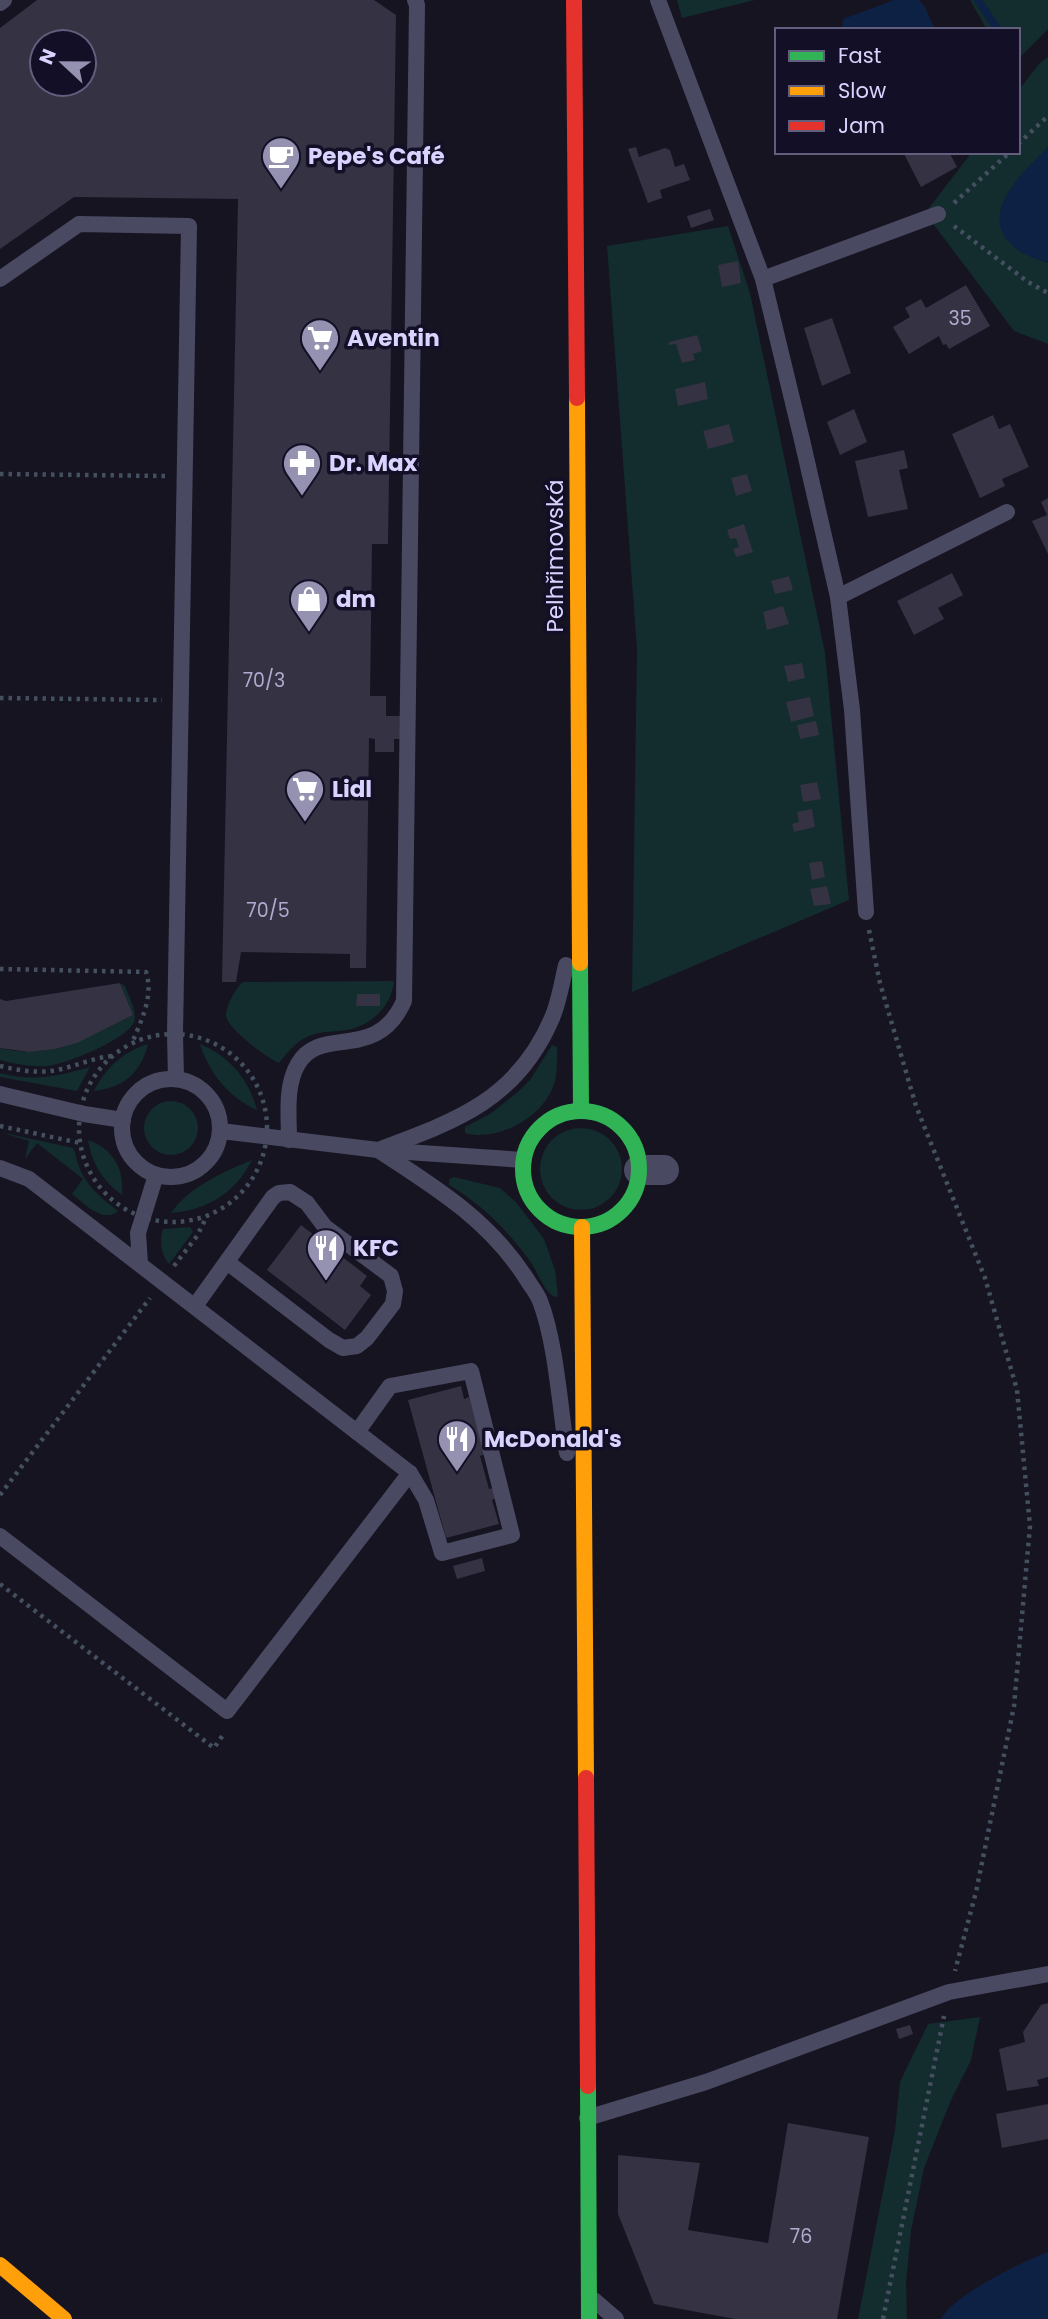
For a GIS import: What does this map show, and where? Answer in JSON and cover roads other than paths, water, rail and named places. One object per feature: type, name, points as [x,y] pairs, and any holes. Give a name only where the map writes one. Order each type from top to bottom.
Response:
[{"type":"main road","name":"Pelhřimovská","points":[[574,0],[582,1111]]},
{"type":"main road","points":[[582,1111],[610,1119],[622,1128],[637,1154],[651,1170],[637,1184],[622,1210],[597,1225],[582,1227],[565,1225],[550,1218],[537,1207],[528,1193],[524,1160],[529,1144],[544,1125],[565,1113],[582,1111]]},
{"type":"main road","points":[[582,1227],[589,2319]]},
{"type":"main road","points":[[0,2266],[64,2319]]},
{"type":"lane","points":[[289,1140],[290,1086],[298,1063],[315,1047],[373,1037],[390,1025],[404,1001],[415,0]]},
{"type":"lane","points":[[658,0],[763,279],[838,597],[852,710],[866,912]]},
{"type":"lane","points":[[763,279],[938,214]]},
{"type":"lane","points":[[0,279],[79,224],[188,226],[175,1034],[177,1079]]},
{"type":"lane","points":[[838,597],[1007,512]]},
{"type":"lane","points":[[378,1150],[460,1117],[489,1100],[519,1072],[536,1049],[553,1016],[580,914]]},
{"type":"lane","points":[[164,1079],[177,1079],[191,1082],[204,1090],[214,1102],[220,1116],[221,1131],[214,1152],[199,1169],[171,1177],[156,1175],[146,1170],[130,1154],[125,1143],[123,1120],[132,1098],[141,1089],[164,1079]]},
{"type":"lane","points":[[0,1094],[123,1120]]},
{"type":"lane","points":[[221,1131],[378,1150],[524,1160]]},
{"type":"lane","points":[[378,1150],[438,1189],[474,1217],[511,1255],[539,1300],[549,1333],[584,1565]]},
{"type":"lane","points":[[0,1168],[14,1171],[29,1179],[410,1473],[426,1500],[442,1553],[512,1535],[471,1371],[390,1386],[357,1432]]},
{"type":"lane","points":[[140,1264],[138,1233],[156,1175]]},
{"type":"lane","points":[[195,1306],[274,1198],[279,1193],[290,1192],[307,1203],[325,1227],[391,1276],[395,1291],[393,1304],[367,1338],[357,1346],[344,1348],[329,1340],[228,1262]]},
{"type":"lane","points":[[0,1536],[227,1712],[410,1473]]},
{"type":"lane","points":[[587,2118],[706,2082],[949,1992],[1048,1974]]},
{"type":"lane","points":[[589,2294],[616,2319]]},
{"type":"water","points":[[894,0],[919,0],[934,28],[842,28],[843,19]]},
{"type":"water","points":[[1048,147],[1048,263],[1018,250],[1005,237],[1000,224],[1006,196]]},
{"type":"water","points":[[1048,2252],[1048,2319],[941,2319],[973,2290]]},
{"type":"waterway","points":[[978,0],[997,28]]},
{"type":"place","name":"Pepe's Café","points":[[281,190]]},
{"type":"place","name":"Aventin","points":[[320,372]]},
{"type":"place","name":"Dr. Max","points":[[302,497]]},
{"type":"place","name":"dm","points":[[309,633]]},
{"type":"place","name":"Lidl","points":[[305,823]]},
{"type":"place","name":"KFC","points":[[326,1282]]},
{"type":"place","name":"McDonald's","points":[[457,1473]]}]
